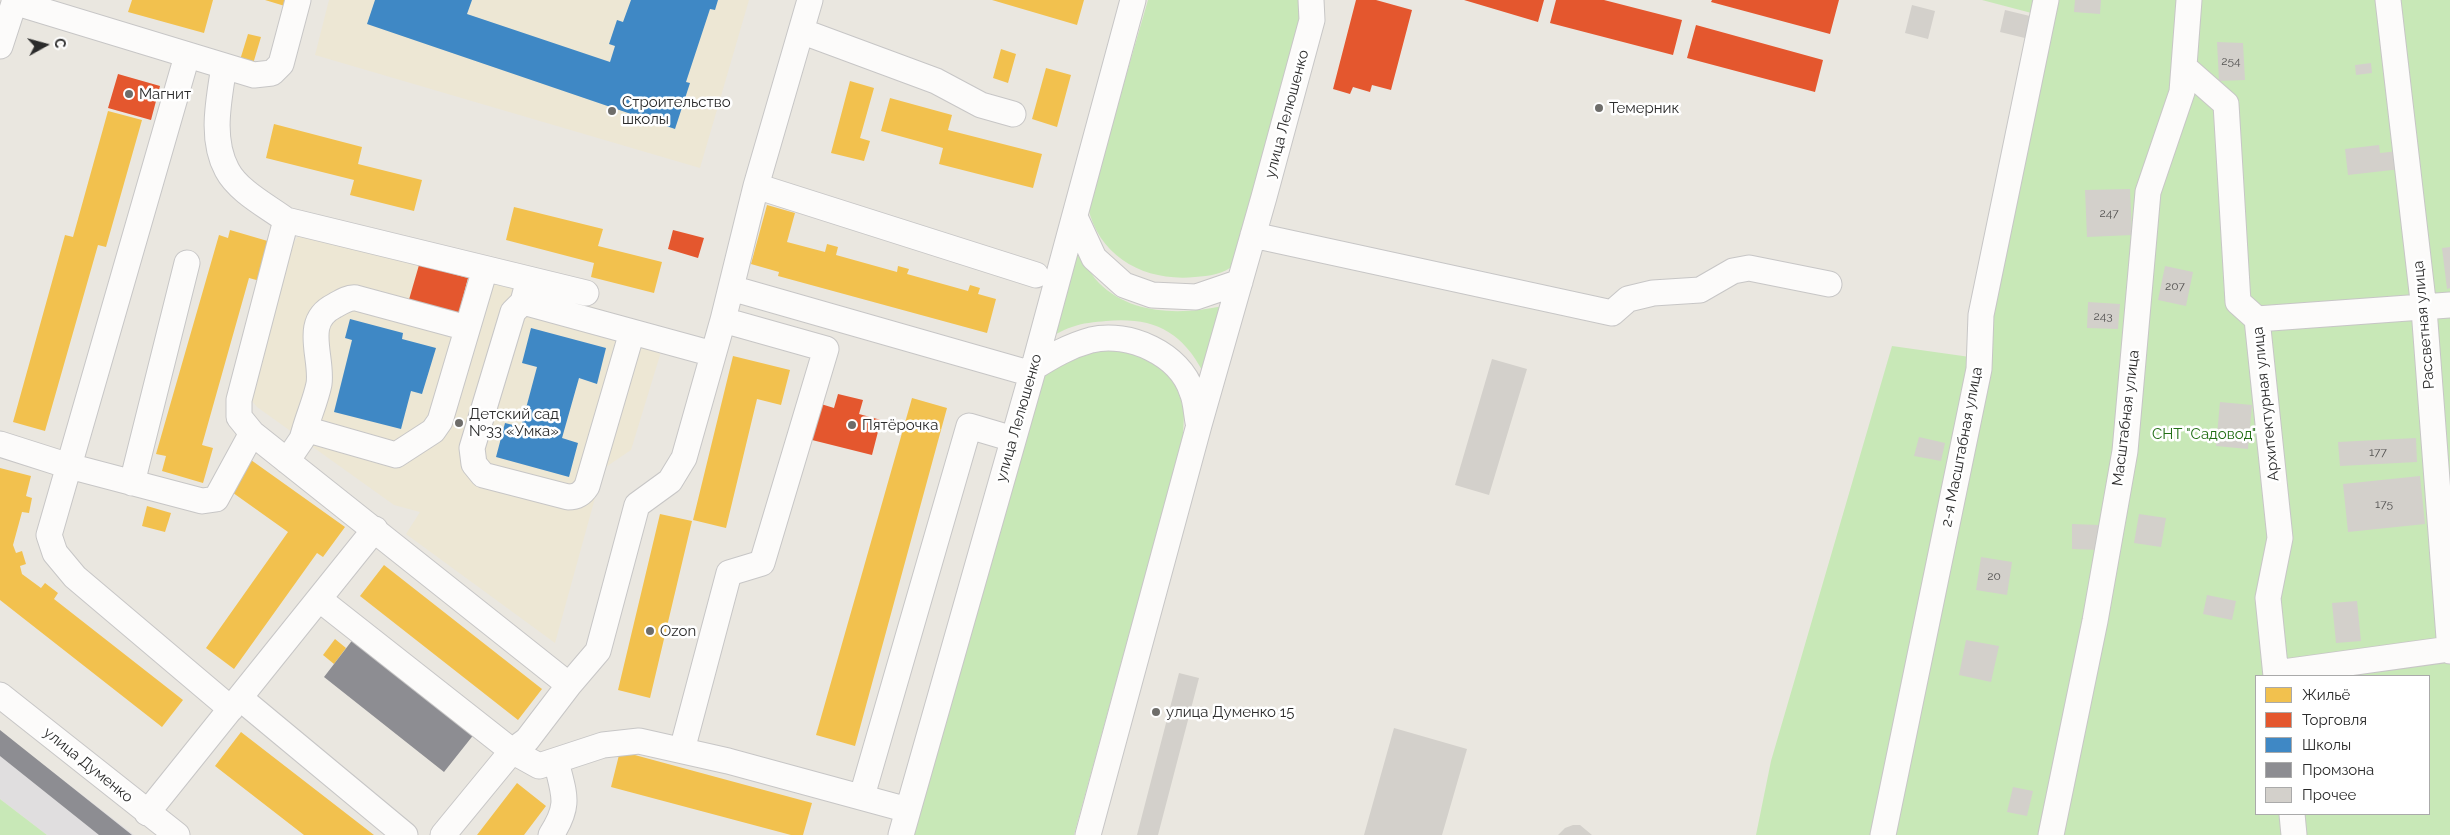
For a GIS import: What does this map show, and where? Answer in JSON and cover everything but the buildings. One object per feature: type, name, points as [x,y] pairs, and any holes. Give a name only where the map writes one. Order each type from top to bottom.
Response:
[{"type":"street","points":[[0,46],[14,1],[75,10],[187,56],[254,75],[272,73],[281,64],[298,0]]},
{"type":"street","points":[[442,835],[512,751],[528,740],[569,685],[598,651],[637,505],[670,480],[684,458],[723,320],[756,186],[810,0]]},
{"type":"street","name":"улица Лелюшенко","points":[[901,835],[1075,217],[1133,0]]},
{"type":"street","name":"улица Лелюшенко","points":[[1088,835],[1199,425],[1312,20],[1311,0]]},
{"type":"street","name":"2-я Масштабная улица","points":[[1883,835],[1979,369],[1981,315],[2046,0]]},
{"type":"street","name":"Масштабная улица","points":[[2051,835],[2095,621],[2125,451],[2148,192],[2182,92],[2189,0]]},
{"type":"street","name":"Рассветная улица","points":[[2388,0],[2424,309],[2450,650]]},
{"type":"street","points":[[801,31],[936,81],[981,105],[1013,114]]},
{"type":"street","points":[[187,56],[49,535],[54,552],[75,577],[405,835]]},
{"type":"street","points":[[224,66],[217,112],[218,140],[227,170],[245,190],[286,220],[485,268],[526,291],[632,332],[714,354]]},
{"type":"street","name":"Архитектурная улица","points":[[2184,68],[2226,104],[2238,302],[2257,319],[2280,538],[2268,598],[2276,675]]},
{"type":"street","points":[[756,186],[1036,275]]},
{"type":"street","points":[[1075,217],[1094,258],[1124,285],[1152,295],[1188,298],[1219,291],[1240,282]]},
{"type":"street","points":[[286,220],[239,400],[240,417],[252,433],[569,685]]},
{"type":"street","points":[[1253,235],[1612,313],[1628,299],[1653,293],[1700,290],[1732,271],[1749,268],[1829,284]]},
{"type":"street","points":[[132,483],[187,263]]},
{"type":"street","points":[[305,429],[392,455],[401,453],[433,431],[440,422],[485,268]]},
{"type":"street","points":[[731,288],[1032,371],[1064,349],[1093,340],[1122,339],[1152,348],[1171,361],[1185,377],[1192,392],[1199,425]]},
{"type":"street","points":[[526,291],[586,293]]},
{"type":"street","points":[[526,291],[513,312],[472,448],[474,464],[483,475],[568,497],[579,495],[584,491],[632,332]]},
{"type":"street","points":[[287,461],[302,439],[319,383],[315,340],[321,315],[324,311],[347,299],[356,298],[467,328]]},
{"type":"street","points":[[2257,319],[2424,309],[2450,305]]},
{"type":"street","points":[[682,750],[729,573],[762,563],[826,349],[723,320]]},
{"type":"street","points":[[862,796],[969,426],[1013,439]]},
{"type":"street","points":[[0,444],[69,466],[202,501],[216,499],[252,433]]},
{"type":"street","points":[[147,813],[375,529]]},
{"type":"street","points":[[319,599],[512,751],[539,766],[603,745],[639,741],[682,750],[862,796],[908,810]]},
{"type":"street","points":[[2276,675],[2450,650]]},
{"type":"street","name":"улица Думенко","points":[[0,695],[177,835]]},
{"type":"street","points":[[551,835],[561,819],[566,802],[556,761]]},
{"type":"street","points":[[2292,815],[2294,835]]},
{"type":"shaded area","name":"Строительство школы","points":[[329,0],[749,0],[700,168],[315,55]]},
{"type":"shaded area","name":"Детский сад №33 «Умка»","points":[[306,234],[419,265],[409,303],[458,316],[468,278],[489,284],[491,277],[668,329],[631,450],[603,469],[555,643],[406,534],[420,512],[394,505],[257,407],[251,400],[292,244],[298,237]]},
{"type":"shaded area","points":[[0,731],[134,835],[47,835],[0,799]]},
{"type":"green space","points":[[1148,0],[1301,0],[1305,20],[1234,265],[1226,271],[1216,274],[1177,278],[1159,275],[1127,263],[1102,240],[1094,225],[1088,207]]},
{"type":"green space","name":"СНТ \"Садовод\"","points":[[1982,0],[2450,0],[2450,835],[1756,835],[1771,761],[1892,346],[1970,357],[2039,15]]},
{"type":"green space","points":[[1075,238],[1088,267],[1099,283],[1112,294],[1126,301],[1141,307],[1174,311],[1190,311],[1223,306],[1203,372],[1185,346],[1175,336],[1164,329],[1137,321],[1122,320],[1084,324],[1068,328],[1044,340]]},
{"type":"green space","points":[[1094,345],[1135,350],[1171,376],[1180,396],[1184,413],[1183,437],[1074,835],[912,835],[1036,387],[1052,366]]},
{"type":"green space","points":[[0,799],[47,835],[0,835]]},
{"type":"place","name":"Магнит","points":[[129,94]]},
{"type":"place","name":"Темерник","points":[[1599,108]]},
{"type":"place","name":"Строительство школы","points":[[612,111]]},
{"type":"place","name":"Детский сад №33 «Умка»","points":[[459,423]]},
{"type":"place","name":"Пятёрочка","points":[[852,425]]},
{"type":"place","name":"Ozon","points":[[650,631]]},
{"type":"place","name":"улица Думенко 15","points":[[1156,712]]}]
